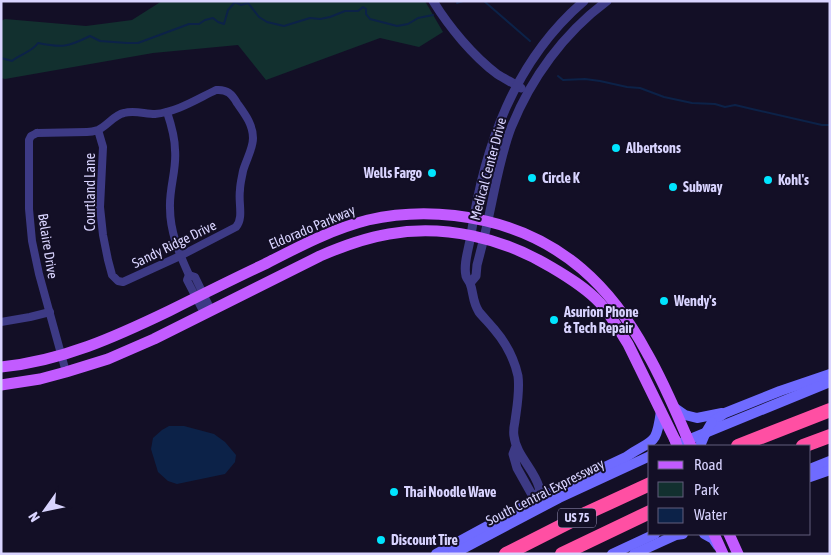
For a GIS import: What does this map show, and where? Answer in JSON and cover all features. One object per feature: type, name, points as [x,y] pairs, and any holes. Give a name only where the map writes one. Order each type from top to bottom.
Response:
[{"type":"highway","points":[[741,445],[830,410]]},
{"type":"highway","points":[[807,445],[830,436]]},
{"type":"highway","name":"US 75","points":[[506,554],[648,485]]},
{"type":"highway","name":"US 75","points":[[562,554],[648,513]]},
{"type":"main road","name":"Eldorado Parkway","points":[[1,367],[62,355],[110,339],[302,245],[338,230],[368,220],[401,215],[447,214],[503,225],[525,234],[548,245],[588,274],[619,308],[638,335],[675,408],[691,445]]},
{"type":"main road","points":[[315,259],[339,242],[367,233],[369,228],[368,220]]},
{"type":"main road","points":[[1,385],[32,381],[95,364],[120,354],[344,246],[362,240],[402,232],[432,232],[471,236],[495,241],[546,264],[586,290],[600,303],[628,344],[676,445],[718,426],[830,382]]},
{"type":"main road","points":[[302,245],[315,259]]},
{"type":"main road","points":[[546,264],[568,271],[579,278],[608,305],[619,308]]},
{"type":"main road","points":[[610,316],[615,314],[619,316],[638,345],[648,353]]},
{"type":"main road","points":[[675,408],[697,418],[725,412],[830,374]]},
{"type":"main road","points":[[626,457],[654,439],[659,428],[661,411]]},
{"type":"main road","points":[[700,445],[712,422],[725,412]]},
{"type":"main road","points":[[705,434],[706,445]]},
{"type":"main road","points":[[626,457],[648,452]]},
{"type":"main road","name":"South Central Expressway","points":[[453,554],[648,453]]},
{"type":"main road","name":"South Central Expressway","points":[[436,554],[539,498],[626,457]]},
{"type":"main road","points":[[811,469],[830,461]]},
{"type":"main road","points":[[811,477],[830,470]]},
{"type":"main road","points":[[612,554],[653,535]]},
{"type":"main road","points":[[634,554],[677,535]]},
{"type":"main road","points":[[706,535],[712,539],[722,552]]},
{"type":"main road","points":[[714,535],[722,552]]},
{"type":"main road","points":[[730,535],[738,554]]},
{"type":"street","points":[[433,1],[452,30],[481,60],[499,75],[528,91]]},
{"type":"street","name":"Medical Center Drive","points":[[539,498],[531,493],[517,468],[513,454],[516,446],[513,434],[519,391],[518,377],[510,351],[480,313],[474,301],[470,283],[466,276],[466,262],[473,218],[497,127],[516,85],[545,42],[565,18],[584,1]]},
{"type":"street","name":"Medical Center Drive","points":[[470,283],[476,276],[483,238],[511,129],[528,91],[560,46],[607,1]]},
{"type":"street","name":"Sandy Ridge Drive","points":[[118,281],[123,282],[180,256],[236,227],[240,223],[240,191],[243,171],[254,140],[248,118],[232,94],[222,89],[167,112]]},
{"type":"street","points":[[36,133],[87,132],[98,130],[115,116],[123,113],[154,114],[167,112],[176,150],[170,189],[172,228],[176,247],[189,274],[195,276],[200,296],[208,312]]},
{"type":"street","name":"Belaire Drive","points":[[35,124],[36,133],[29,140],[32,241],[39,274],[66,372]]},
{"type":"street","name":"Courtland Lane","points":[[98,130],[103,147],[100,207],[103,235],[112,275],[118,281]]},
{"type":"street","points":[[490,151],[503,156]]},
{"type":"street","points":[[1,322],[50,312]]},
{"type":"green space","points":[[162,1],[425,1],[443,32],[419,47],[380,38],[266,80],[238,45],[153,53],[5,79],[1,78],[1,21],[5,19],[86,26],[132,20]]},
{"type":"water","points":[[169,426],[184,426],[214,434],[225,442],[236,455],[235,462],[225,474],[177,484],[168,481],[158,472],[151,449],[153,438]]},
{"type":"waterway","points":[[457,3],[463,1]]},
{"type":"waterway","points":[[484,1],[530,41]]},
{"type":"waterway","points":[[1,58],[12,61],[33,49],[38,43],[65,46],[90,36],[100,41],[138,43],[189,24],[199,24],[213,18],[224,24],[228,10],[235,2],[241,5],[248,3],[259,17],[267,22],[284,26],[310,18],[320,19],[345,11],[358,11],[363,7],[366,9],[366,14],[370,19],[397,26],[408,24],[418,18],[433,15]]},
{"type":"waterway","points":[[558,76],[563,80],[585,79],[600,81],[640,88],[664,97],[692,103],[715,104],[725,107],[735,105],[822,125],[830,125]]},
{"type":"place","name":"Albertsons","points":[[616,148]]},
{"type":"place","name":"Wells Fargo","points":[[432,173]]},
{"type":"place","name":"Circle K","points":[[532,178]]},
{"type":"place","name":"Kohl's","points":[[768,180]]},
{"type":"place","name":"Subway","points":[[673,187]]},
{"type":"place","name":"Wendy's","points":[[664,301]]},
{"type":"place","name":"Asurion Phone & Tech Repair","points":[[554,320]]},
{"type":"place","name":"Thai Noodle Wave","points":[[394,492]]},
{"type":"place","name":"Discount Tire","points":[[381,540]]}]
